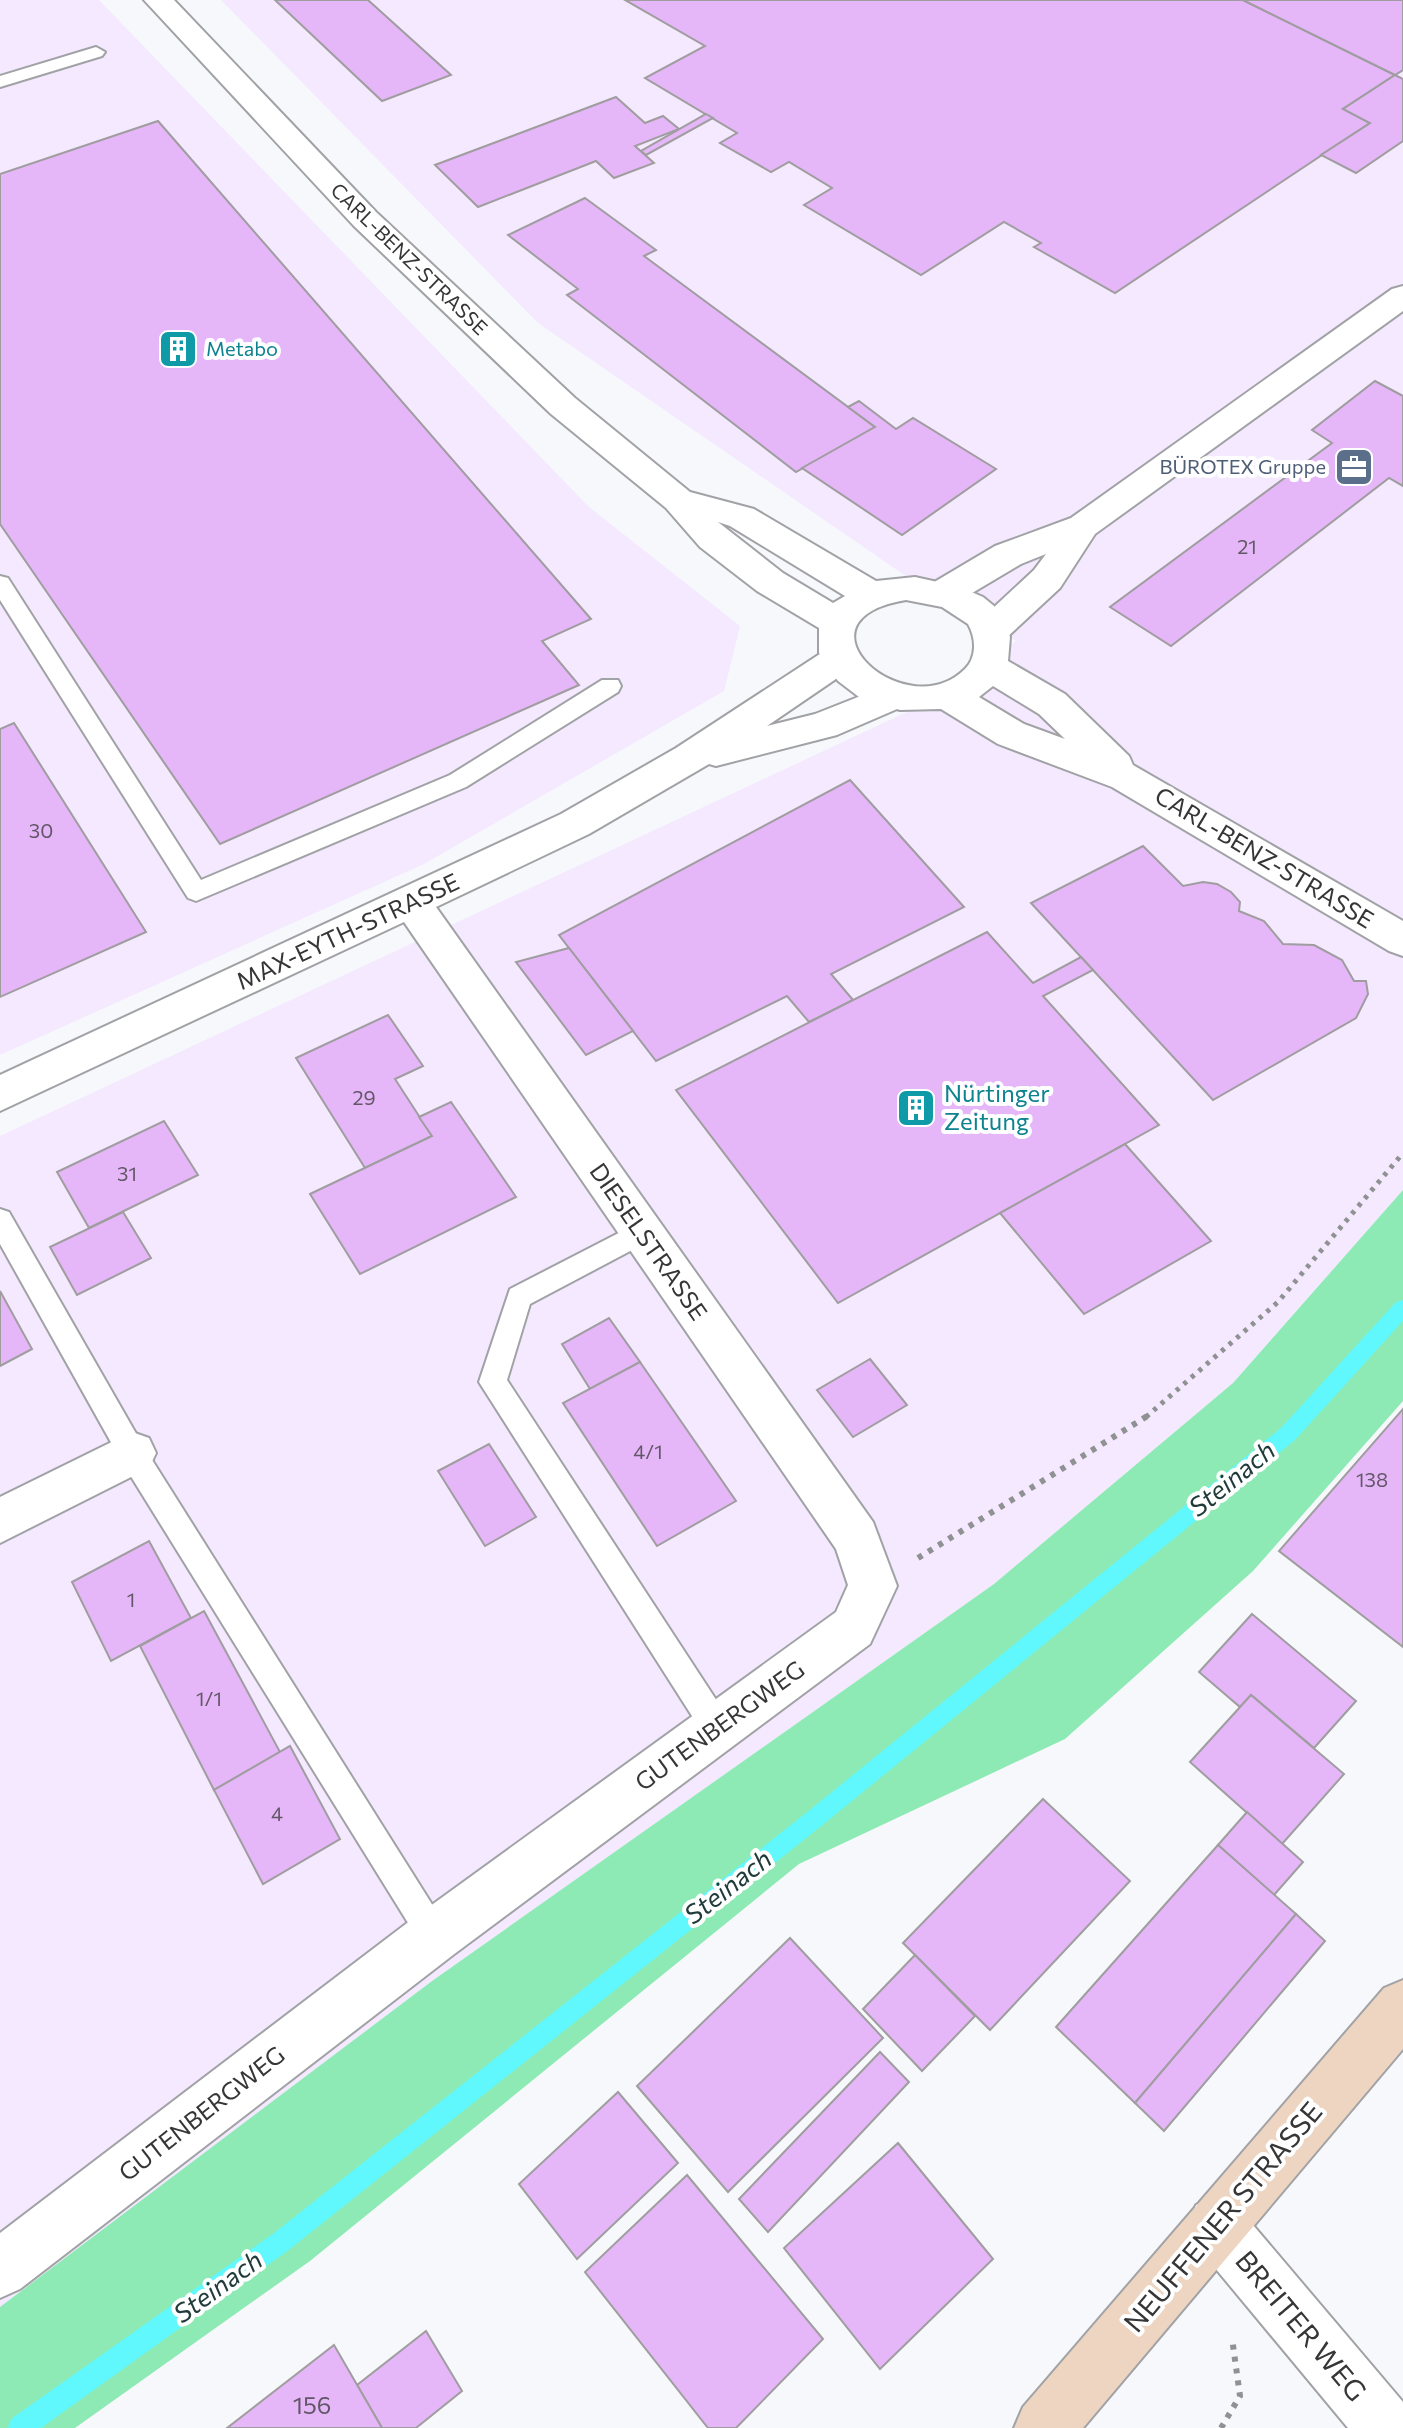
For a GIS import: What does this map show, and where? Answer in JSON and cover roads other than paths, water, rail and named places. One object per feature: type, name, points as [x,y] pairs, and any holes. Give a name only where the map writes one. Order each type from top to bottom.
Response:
[{"type":"main road","name":"NEUFFENER STRASSE","points":[[1044,2428],[1403,2007]]},
{"type":"street","name":"CARL-BENZ-STRASSE","points":[[158,0],[397,250],[563,406],[678,500],[725,548],[839,641],[859,682],[891,697],[920,700],[948,696],[973,684],[990,649]]},
{"type":"street","points":[[944,593],[1008,555],[1083,526],[1403,296]]},
{"type":"street","name":"CARL-BENZ-STRASSE","points":[[678,500],[742,517],[871,595],[906,588],[944,593],[973,608],[990,649],[1052,704],[1126,777]]},
{"type":"street","points":[[990,649],[1047,579],[1083,526]]},
{"type":"street","points":[[839,641],[852,607],[871,595]]},
{"type":"street","name":"MAX-EYTH-STRASSE","points":[[0,1094],[575,824],[690,758],[839,641]]},
{"type":"street","name":"CARL-BENZ-STRASSE","points":[[948,696],[1011,734],[1126,777],[1403,940]]},
{"type":"street","name":"MAX-EYTH-STRASSE","points":[[690,758],[824,725],[891,697]]},
{"type":"street","name":"DIESELSTRASSE","points":[[412,903],[856,1538],[873,1586]]},
{"type":"street","points":[[0,1521],[132,1453]]},
{"type":"street","name":"GUTENBERGWEG","points":[[0,2269],[434,1936],[853,1628],[873,1586]]},
{"type":"street","name":"BREITER WEG","points":[[1216,2225],[1386,2428]]},
{"type":"lane","points":[[0,82],[96,52]]},
{"type":"lane","points":[[0,583],[196,892],[458,781],[610,686]]},
{"type":"lane","points":[[0,1220],[132,1453],[434,1936]]},
{"type":"lane","points":[[642,1232],[519,1297],[493,1382],[717,1728]]},
{"type":"waterway","name":"Steinach","points":[[20,2428],[282,2241],[813,1820],[1288,1434],[1403,1308]]},
{"type":"place","name":"Metabo","points":[[178,349]]},
{"type":"place","name":"BÜROTEX Gruppe","points":[[1354,467]]},
{"type":"place","name":"Nürtinger Zeitung","points":[[916,1108]]}]
